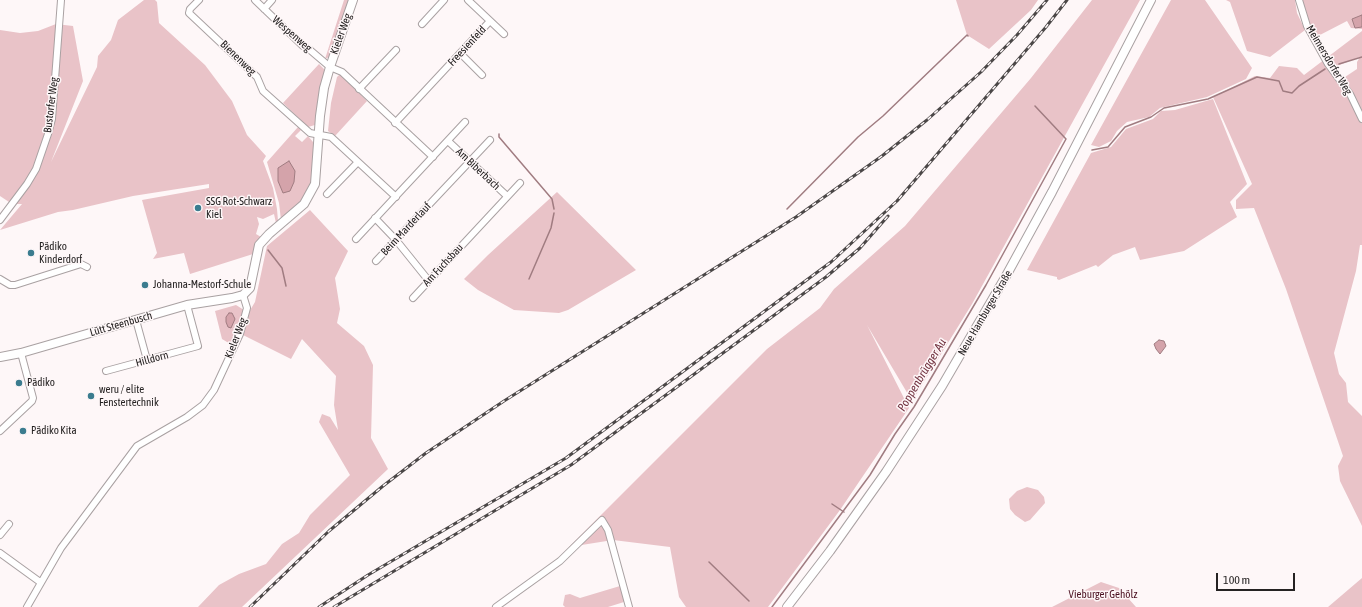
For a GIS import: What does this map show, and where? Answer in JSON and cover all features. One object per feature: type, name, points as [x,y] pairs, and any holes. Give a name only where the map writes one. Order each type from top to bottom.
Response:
[{"type":"main road","name":"Kieler Weg","points":[[243,295],[250,288],[259,245],[309,197],[315,184],[320,116],[330,67],[353,0]]},
{"type":"main road","name":"Neue Hamburger Straße","points":[[787,607],[830,551],[886,472],[950,373],[1052,192],[1151,0]]},
{"type":"main road","name":"Lütt Steenbusch","points":[[0,357],[22,353],[187,305],[243,295]]},
{"type":"street","name":"Bustorfer Weg","points":[[0,220],[33,174],[48,134],[52,119],[61,0]]},
{"type":"street","name":"Bienenweg","points":[[199,0],[190,9],[189,13],[257,77],[263,91],[310,133],[331,137],[396,197]]},
{"type":"street","name":"Wespenweg","points":[[255,0],[303,46],[330,67]]},
{"type":"street","points":[[264,9],[272,0]]},
{"type":"street","points":[[422,24],[444,0]]},
{"type":"street","points":[[468,0],[504,34]]},
{"type":"street","name":"Meimersdorfer Weg","points":[[1299,0],[1303,17],[1327,61],[1350,94],[1362,119]]},
{"type":"street","name":"Freesienfeld","points":[[395,123],[490,21]]},
{"type":"street","points":[[359,89],[396,50]]},
{"type":"street","points":[[460,54],[482,75]]},
{"type":"street","points":[[330,67],[342,72],[433,157]]},
{"type":"street","name":"Am Biberbach","points":[[356,239],[465,122]]},
{"type":"street","name":"Beim Marderlauf","points":[[376,261],[490,140]]},
{"type":"street","name":"Am Biberbach","points":[[448,141],[507,196]]},
{"type":"street","points":[[327,194],[358,162]]},
{"type":"street","name":"Am Fuchsbau","points":[[413,298],[520,183]]},
{"type":"street","points":[[375,218],[396,240],[429,281]]},
{"type":"street","points":[[0,279],[10,285],[15,285],[81,264],[87,267]]},
{"type":"street","name":"Kieler Weg","points":[[26,607],[61,548],[137,446],[187,417],[203,405],[214,390],[240,334],[247,308],[243,295]]},
{"type":"street","name":"Hilldorn","points":[[106,371],[198,346],[187,305]]},
{"type":"street","points":[[136,320],[147,360]]},
{"type":"street","points":[[0,431],[32,401],[33,398],[22,353]]},
{"type":"street","points":[[496,607],[560,561],[602,520],[608,530],[629,607]]},
{"type":"street","points":[[0,535],[9,524]]},
{"type":"street","points":[[0,553],[40,582]]},
{"type":"green space","points":[[144,0],[155,0],[157,2],[159,23],[205,65],[232,101],[247,135],[266,156],[263,161],[273,188],[277,209],[278,221],[276,223],[274,214],[263,219],[257,217],[259,224],[256,234],[261,237],[253,254],[190,274],[184,253],[153,259],[157,253],[142,200],[209,188],[209,184],[133,196],[58,212],[0,230],[22,204],[12,204],[0,196],[0,30],[20,33],[38,31],[56,24],[73,26],[83,81],[51,162],[97,67],[98,56],[111,40],[118,20]]},
{"type":"green space","points":[[344,0],[349,0],[331,56],[325,59]]},
{"type":"green space","points":[[956,0],[1038,0],[1031,10],[989,49],[967,35]]},
{"type":"green space","points":[[1092,0],[1140,0],[972,304],[912,401],[867,325],[909,408],[840,510],[768,607],[686,607],[679,597],[670,547],[613,540],[569,547],[767,349],[820,308],[834,289],[905,226],[1031,78]]},
{"type":"green space","points":[[1171,0],[1205,0],[1252,68],[1246,79],[1207,97],[1160,108],[1149,117],[1127,122],[1117,131],[1111,141],[1099,147],[1091,145]]},
{"type":"green space","points":[[1226,0],[1295,0],[1297,13],[1305,30],[1270,57],[1247,51],[1230,2]]},
{"type":"green space","points":[[1301,0],[1362,0],[1362,29],[1351,28],[1347,21],[1316,37],[1307,20]]},
{"type":"green space","points":[[1362,31],[1362,112],[1345,77],[1357,69],[1357,62],[1360,57],[1329,69],[1348,95],[1362,124],[1362,245],[1360,245],[1356,271],[1334,353],[1339,374],[1346,383],[1348,402],[1362,416],[1362,526],[1340,481],[1338,466],[1343,456],[1286,289],[1254,208],[1236,209],[1236,200],[1252,184],[1213,97],[1255,76],[1270,78],[1279,66],[1297,68],[1304,75]]},
{"type":"green space","points":[[319,64],[324,69],[324,74],[315,125],[308,127],[283,103]]},
{"type":"green space","points":[[340,74],[367,101],[335,136],[328,131],[331,103],[337,77]]},
{"type":"green space","points":[[1213,99],[1247,184],[1230,202],[1237,217],[1184,251],[1140,260],[1135,247],[1113,255],[1098,267],[1096,265],[1059,280],[1057,277],[1027,270],[1091,153],[1111,147],[1126,129],[1153,119],[1161,111],[1175,110]]},
{"type":"green space","points":[[298,127],[301,130],[295,136],[302,142],[308,136],[313,142],[315,149],[312,183],[304,201],[281,220],[279,203],[267,162]]},
{"type":"green space","points":[[557,192],[636,270],[568,310],[559,313],[514,310],[478,290],[464,279],[488,255]]},
{"type":"green space","points":[[310,210],[348,251],[335,278],[340,309],[337,323],[364,346],[373,365],[371,438],[388,469],[242,607],[198,607],[219,585],[239,574],[266,564],[282,544],[299,533],[310,515],[350,475],[319,422],[322,414],[330,417],[338,430],[334,405],[336,376],[302,339],[291,359],[243,335],[249,312],[255,302],[267,246]]},
{"type":"green space","points":[[236,305],[244,310],[232,345],[222,339],[215,311]]},
{"type":"green space","points":[[1027,487],[1038,490],[1044,497],[1045,503],[1030,520],[1025,522],[1015,515],[1010,509],[1009,499],[1017,491]]},
{"type":"green space","points":[[1362,578],[1362,607],[1328,607]]},
{"type":"green space","name":"Vieburger Gehölz","points":[[1101,582],[1119,588],[1136,607],[1052,607]]},
{"type":"green space","points":[[620,586],[624,602],[608,607],[565,607],[563,605],[565,595],[570,594],[580,598]]},
{"type":"shaded area","points":[[1362,15],[1362,27],[1355,28],[1352,19]]},
{"type":"shaded area","points":[[289,161],[295,171],[294,182],[290,191],[283,193],[278,181],[278,168]]},
{"type":"shaded area","points":[[229,313],[232,313],[235,319],[231,328],[228,327],[226,322],[226,317]]},
{"type":"shaded area","points":[[1159,340],[1164,341],[1166,346],[1160,354],[1154,344]]},
{"type":"waterway","points":[[787,209],[858,137],[883,116],[967,35],[968,36]]},
{"type":"waterway","name":"Poppenbrügger Au","points":[[1339,64],[1362,57]]},
{"type":"waterway","name":"Poppenbrügger Au","points":[[1092,150],[1108,147],[1125,127],[1151,117],[1164,108],[1208,99],[1257,77],[1279,81],[1283,91],[1292,93],[1299,86],[1325,69]]},
{"type":"waterway","name":"Poppenbrügger Au","points":[[772,607],[870,475],[895,434],[914,407],[986,285],[1066,139],[1035,106]]},
{"type":"waterway","points":[[499,134],[499,137],[552,199],[554,209]]},
{"type":"waterway","points":[[529,279],[551,228],[554,213]]},
{"type":"waterway","points":[[268,250],[282,268],[286,286]]},
{"type":"waterway","points":[[832,504],[844,512]]},
{"type":"waterway","points":[[709,562],[749,601]]},
{"type":"railway","points":[[250,607],[329,531],[383,486],[426,453],[504,401],[796,217],[882,156],[927,120],[981,72],[1017,35],[1047,0]]},
{"type":"railway","points":[[319,607],[368,575],[566,458],[831,262],[897,201],[1046,27],[1067,0]]},
{"type":"railway","points":[[334,607],[571,465],[826,277],[860,248],[888,216]]},
{"type":"place","name":"SSG Rot-Schwarz Kiel","points":[[198,208]]},
{"type":"place","name":"Pädiko Kinderdorf","points":[[31,253]]},
{"type":"place","name":"Johanna-Mestorf-Schule","points":[[145,285]]},
{"type":"place","name":"Pädiko","points":[[19,383]]},
{"type":"place","name":"weru / elite Fenstertechnik","points":[[91,396]]},
{"type":"place","name":"Pädiko Kita","points":[[23,431]]}]
